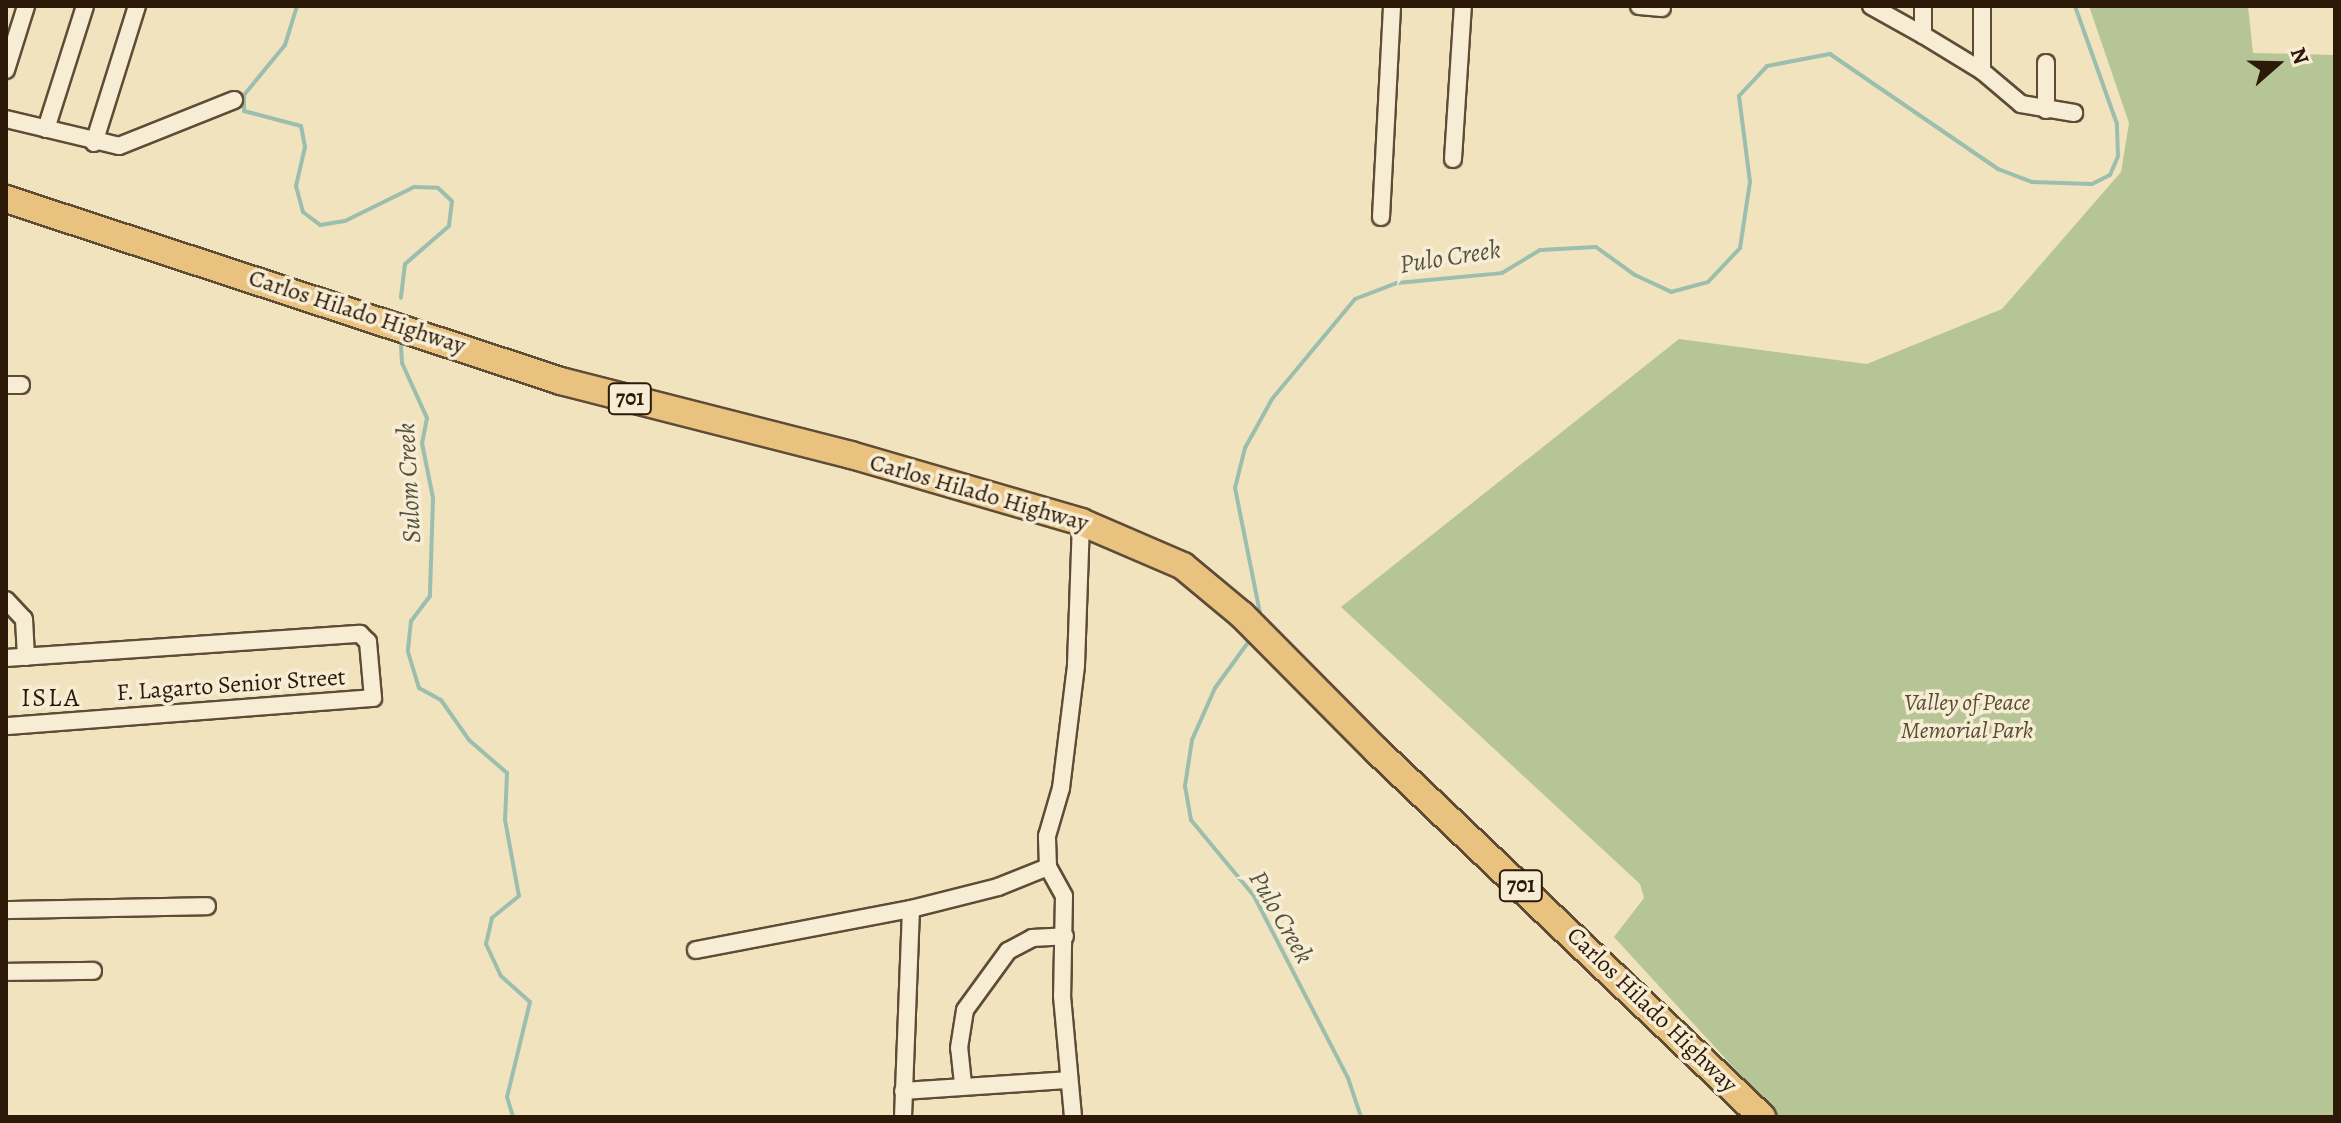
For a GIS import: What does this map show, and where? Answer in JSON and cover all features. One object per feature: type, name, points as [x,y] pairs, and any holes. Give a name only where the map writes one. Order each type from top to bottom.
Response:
[{"type":"main road","name":"Carlos Hilado Highway","points":[[6,199],[561,381],[851,455],[1081,522],[1183,566],[1242,615],[1762,1117]]},
{"type":"street","points":[[6,70],[26,6]]},
{"type":"street","points":[[46,129],[85,6]]},
{"type":"street","points":[[94,143],[137,6]]},
{"type":"street","points":[[1381,217],[1392,6]]},
{"type":"street","points":[[1453,159],[1463,6]]},
{"type":"street","points":[[1639,6],[1662,8]]},
{"type":"street","points":[[1871,6],[1982,71],[2021,104],[2074,113]]},
{"type":"street","points":[[1923,6],[1923,35]]},
{"type":"street","points":[[1982,6],[1982,71]]},
{"type":"street","points":[[2046,63],[2046,110]]},
{"type":"street","points":[[6,119],[94,143],[129,145],[234,100]]},
{"type":"street","points":[[1073,1117],[1067,1080],[1064,896],[1048,867],[1047,836],[1061,788],[1076,665],[1081,522]]},
{"type":"street","points":[[6,600],[24,619],[26,657]]},
{"type":"street","name":"F. Lagarto Senior Street","points":[[6,658],[360,634],[368,642],[373,698],[6,726]]},
{"type":"street","points":[[696,950],[911,909],[998,887],[1048,867]]},
{"type":"street","points":[[6,910],[207,906]]},
{"type":"street","points":[[903,1117],[911,909]]},
{"type":"street","points":[[963,1084],[959,1048],[965,1010],[1008,951],[1032,938],[1065,936]]},
{"type":"street","points":[[6,972],[93,971]]},
{"type":"street","points":[[903,1091],[963,1084],[1067,1080]]},
{"type":"green space","name":"Valley of Peace Memorial Park","points":[[2089,6],[2248,6],[2253,53],[2335,55],[2335,1117],[1779,1117],[1614,937],[1644,898],[1640,884],[1341,607],[1679,339],[1867,364],[2002,309],[2121,172],[2129,123]]},
{"type":"waterway","name":"Sulom Creek","points":[[297,6],[285,45],[244,95],[244,111],[301,126],[305,147],[296,186],[303,212],[320,225],[345,221],[414,187],[438,188],[452,201],[449,226],[405,264],[401,298]]},
{"type":"waterway","name":"Pulo Creek","points":[[1262,623],[1235,488],[1245,448],[1272,399],[1355,299],[1397,283],[1502,273],[1540,250],[1596,247],[1635,275],[1671,292],[1708,282],[1740,248],[1750,182],[1739,96],[1767,66],[1830,54],[1998,169],[2032,182],[2092,184],[2110,175],[2118,156],[2117,124],[2075,6]]},
{"type":"waterway","name":"Sulom Creek","points":[[401,345],[402,363],[427,418],[422,443],[433,498],[430,596],[411,621],[408,652],[419,688],[441,700],[469,740],[507,773],[505,820],[519,896],[492,918],[486,944],[501,976],[530,1002],[507,1097],[513,1117]]},
{"type":"waterway","name":"Pulo Creek","points":[[1252,637],[1215,688],[1192,740],[1185,786],[1191,820],[1254,896],[1348,1078],[1361,1117]]},
{"type":"district","name":"ISLA","points":[[51,698]]}]
